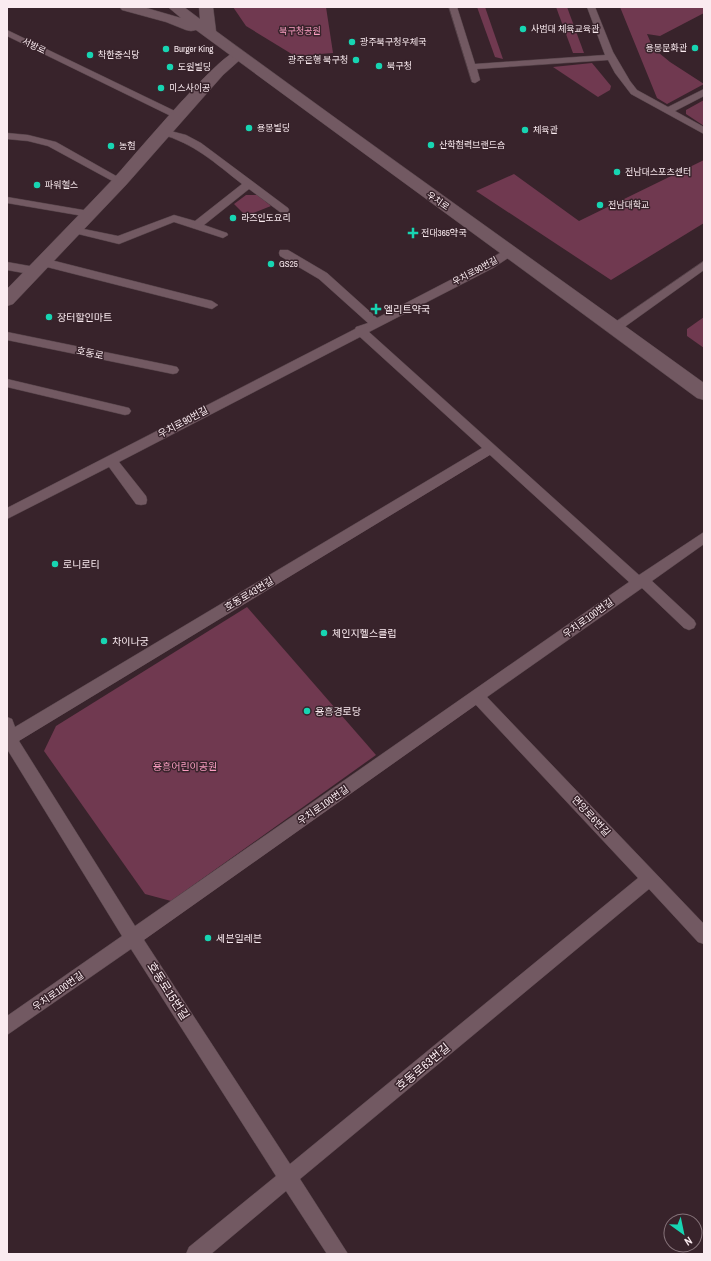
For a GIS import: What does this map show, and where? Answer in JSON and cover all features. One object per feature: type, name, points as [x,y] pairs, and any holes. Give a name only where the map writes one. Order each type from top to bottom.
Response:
[{"type":"main road","points":[[128,7],[209,32],[206,7]]},
{"type":"main road","name":"우치로","points":[[175,7],[237,55],[704,393]]},
{"type":"main road","points":[[7,300],[120,181],[218,72],[237,55]]},
{"type":"lane","points":[[454,7],[475,80]]},
{"type":"lane","points":[[591,7],[611,57],[625,83],[634,92],[704,131]]},
{"type":"lane","name":"서방로","points":[[7,33],[178,116]]},
{"type":"lane","points":[[472,67],[611,57]]},
{"type":"lane","points":[[668,111],[704,92]]},
{"type":"lane","points":[[163,132],[182,137],[197,145],[284,210]]},
{"type":"lane","points":[[7,136],[28,138],[52,144],[120,181]]},
{"type":"lane","points":[[197,225],[249,184]]},
{"type":"lane","points":[[7,200],[89,214]]},
{"type":"lane","points":[[74,230],[119,240],[174,218],[223,235]]},
{"type":"lane","name":"우치로90번길","points":[[7,514],[360,330],[489,265],[510,252]]},
{"type":"lane","points":[[284,253],[301,265],[314,270],[323,276],[375,323]]},
{"type":"lane","points":[[615,328],[704,265]]},
{"type":"lane","points":[[7,266],[39,267],[212,305]]},
{"type":"lane","points":[[360,330],[689,624]]},
{"type":"lane","name":"호동로","points":[[7,336],[173,370]]},
{"type":"lane","points":[[7,383],[125,411]]},
{"type":"lane","name":"호동로43번길","points":[[8,734],[491,448]]},
{"type":"lane","points":[[110,460],[141,500]]},
{"type":"lane","name":"우치로100번길","points":[[7,1026],[704,537]]},
{"type":"lane","name":"면앙로6번길","points":[[478,697],[704,936]]},
{"type":"lane","name":"호동로15번길","points":[[8,734],[133,938],[338,1254]]},
{"type":"lane","name":"호동로63번길","points":[[196,1254],[289,1179],[650,878]]},
{"type":"green space","name":"북구청공원","points":[[233,7],[326,7],[333,53],[295,56],[246,26]]},
{"type":"green space","points":[[477,7],[485,7],[503,59],[495,57]]},
{"type":"green space","points":[[556,7],[567,7],[584,53],[573,53]]},
{"type":"green space","points":[[620,7],[704,7],[704,13],[660,36],[647,34],[653,48],[670,62],[704,84],[667,104],[657,98]]},
{"type":"green space","points":[[592,63],[611,86],[610,90],[598,97],[553,67]]},
{"type":"green space","points":[[704,100],[704,126],[686,114],[686,110]]},
{"type":"green space","points":[[704,160],[704,223],[611,280],[476,191],[514,174],[579,221]]},
{"type":"green space","points":[[246,195],[258,195],[271,206],[246,216],[234,204]]},
{"type":"green space","points":[[704,317],[704,348],[687,336],[687,329]]},
{"type":"green space","name":"용흥어린이공원","points":[[247,607],[376,755],[171,901],[145,894],[44,751],[56,726]]},
{"type":"place","name":"사범대 체육교육관","points":[[523,29]]},
{"type":"place","name":"광주북구청우체국","points":[[352,42]]},
{"type":"place","name":"용봉문화관","points":[[695,48]]},
{"type":"place","name":"Burger King","points":[[166,49]]},
{"type":"place","name":"착한중식당","points":[[90,55]]},
{"type":"place","name":"광주은행 북구청","points":[[356,60]]},
{"type":"place","name":"북구청","points":[[379,66]]},
{"type":"place","name":"도원빌딩","points":[[170,67]]},
{"type":"place","name":"미스사이공","points":[[161,88]]},
{"type":"place","name":"용봉빌딩","points":[[249,128]]},
{"type":"place","name":"체육관","points":[[525,130]]},
{"type":"place","name":"산학협력브랜드숍","points":[[431,145]]},
{"type":"place","name":"농협","points":[[111,146]]},
{"type":"place","name":"전남대스포츠센터","points":[[617,172]]},
{"type":"place","name":"파워헬스","points":[[37,185]]},
{"type":"place","name":"전남대학교","points":[[600,205]]},
{"type":"place","name":"라즈인도요리","points":[[233,218]]},
{"type":"place","name":"전대365약국","points":[[413,233]]},
{"type":"place","name":"GS25","points":[[271,264]]},
{"type":"place","name":"엘리트약국","points":[[376,309]]},
{"type":"place","name":"장터할인마트","points":[[49,317]]},
{"type":"place","name":"로니로티","points":[[55,564]]},
{"type":"place","name":"체인지헬스클럽","points":[[324,633]]},
{"type":"place","name":"차이나궁","points":[[104,641]]},
{"type":"place","name":"용흥경로당","points":[[307,711]]},
{"type":"place","name":"세븐일레븐","points":[[208,938]]}]
